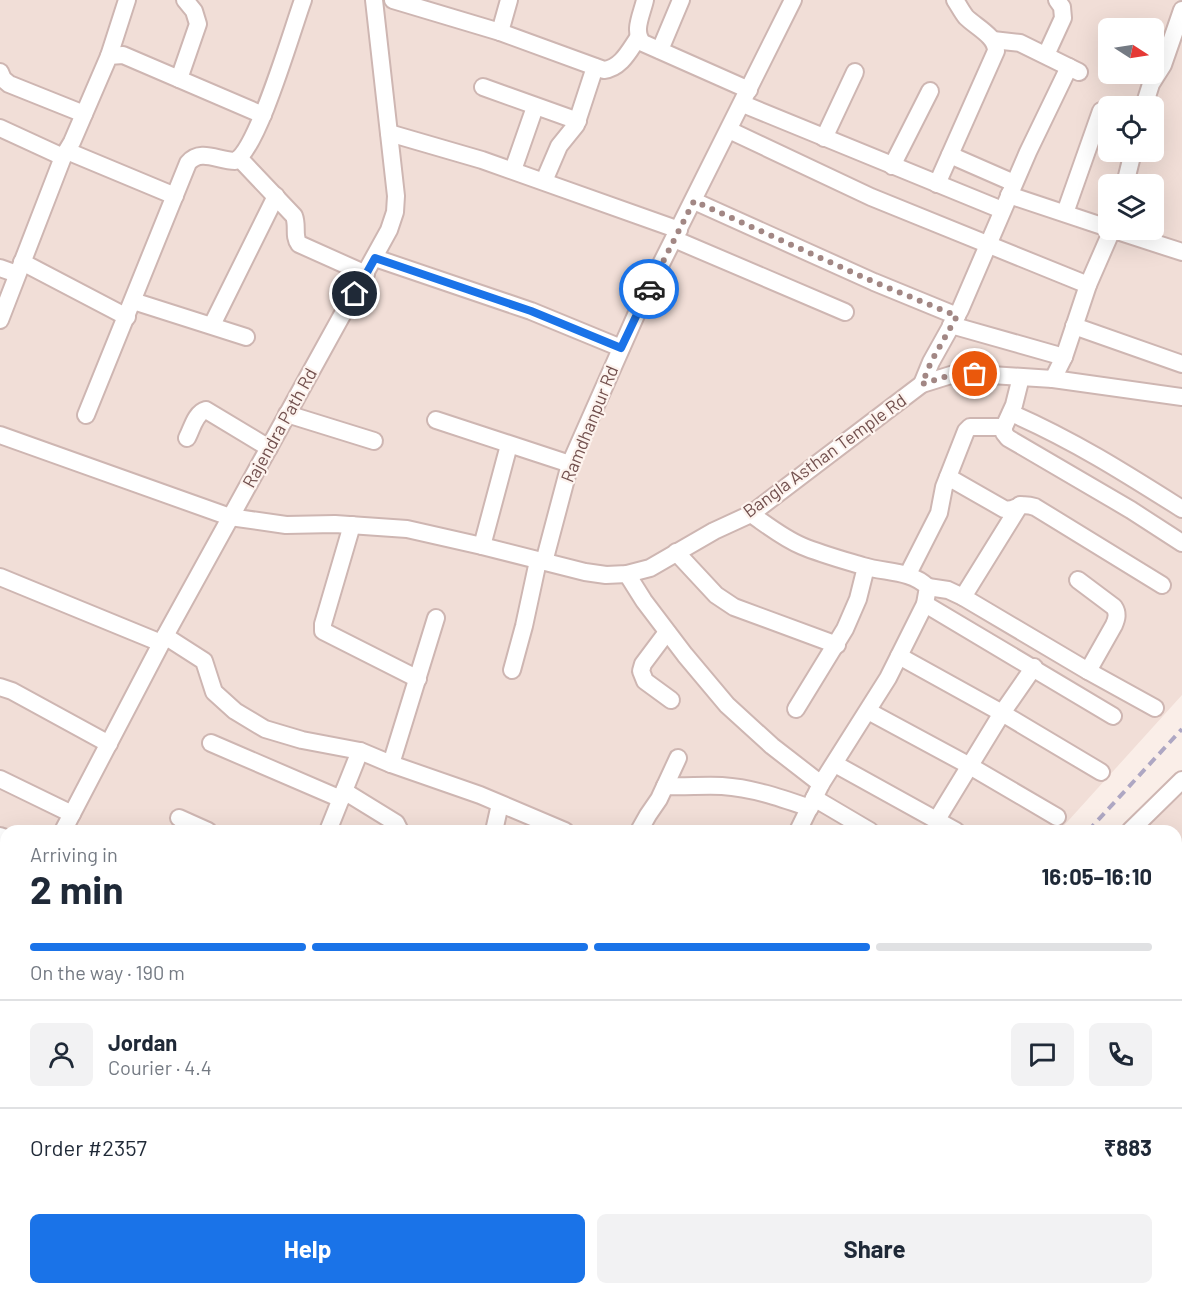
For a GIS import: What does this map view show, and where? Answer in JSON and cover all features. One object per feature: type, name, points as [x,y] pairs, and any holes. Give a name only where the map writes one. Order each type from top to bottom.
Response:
[{"type":"street","points":[[0,320],[65,154],[109,56],[127,0]]},
{"type":"street","points":[[179,79],[198,24],[194,11],[185,0]]},
{"type":"street","points":[[86,415],[188,163],[194,156],[201,154],[235,161],[240,159],[246,151],[263,115],[303,0]]},
{"type":"street","name":"Rajendra Path Rd","points":[[66,825],[230,517],[389,230],[395,212],[396,196],[374,0]]},
{"type":"street","points":[[393,0],[500,32],[595,67],[611,69],[620,63],[638,38],[638,25],[645,0]]},
{"type":"street","points":[[500,32],[509,0]]},
{"type":"street","points":[[660,50],[681,0]]},
{"type":"street","name":"Ramdhanpur Rd","points":[[512,670],[570,464],[621,348],[793,0]]},
{"type":"street","points":[[937,184],[996,51],[993,40],[964,14],[955,0]]},
{"type":"street","points":[[1046,55],[1063,18],[1062,7],[1057,0]]},
{"type":"street","points":[[1147,96],[1151,84],[1163,65],[1182,10]]},
{"type":"street","points":[[638,38],[824,138],[892,166],[937,184],[1008,196],[1098,224]]},
{"type":"street","points":[[922,384],[954,320],[1008,196],[1074,69],[1020,43],[993,40]]},
{"type":"street","points":[[109,56],[123,55],[263,115]]},
{"type":"street","points":[[544,181],[558,146],[578,121],[595,67]]},
{"type":"street","points":[[0,72],[9,84],[84,114]]},
{"type":"street","points":[[824,138],[855,72]]},
{"type":"street","points":[[483,87],[578,121]]},
{"type":"street","points":[[892,166],[930,91]]},
{"type":"street","points":[[513,170],[535,107]]},
{"type":"street","points":[[1065,213],[1098,120]]},
{"type":"street","points":[[0,128],[175,196]]},
{"type":"street","points":[[729,130],[871,197],[1088,285]]},
{"type":"street","points":[[389,133],[482,159],[544,181],[677,234],[845,312]]},
{"type":"street","points":[[950,155],[1008,196]]},
{"type":"street","points":[[240,159],[294,216],[297,222],[296,239],[299,244],[366,274]]},
{"type":"street","points":[[212,325],[276,196]]},
{"type":"street","points":[[694,201],[954,320],[1064,357]]},
{"type":"street","points":[[1053,379],[1064,357],[1088,285],[1107,240]]},
{"type":"street","points":[[1145,240],[1182,252]]},
{"type":"street","points":[[375,258],[531,311],[621,348]]},
{"type":"street","points":[[0,268],[20,268],[127,317]]},
{"type":"street","points":[[133,301],[246,337]]},
{"type":"street","points":[[1074,326],[1182,364]]},
{"type":"street","name":"Bangla Asthan Temple Rd","points":[[0,435],[230,517],[286,525],[352,525],[406,529],[541,562],[606,575],[627,574],[650,568],[714,531],[751,514],[922,384],[954,374],[1053,379],[1182,397]]},
{"type":"street","points":[[1021,377],[1004,433],[1008,438],[1131,510],[1182,543]]},
{"type":"street","points":[[187,438],[201,411],[206,410],[269,448]]},
{"type":"street","points":[[287,414],[374,441]]},
{"type":"street","points":[[436,420],[570,464]]},
{"type":"street","points":[[908,574],[939,513],[948,477],[966,431],[970,427],[1008,420],[1056,433],[1102,458],[1182,509]]},
{"type":"street","points":[[482,546],[509,445]]},
{"type":"street","points":[[948,477],[1004,509],[1010,510],[1020,505],[1035,507],[1162,585]]},
{"type":"street","points":[[963,597],[1020,505]]},
{"type":"street","points":[[751,514],[780,535],[802,546],[866,567],[908,574],[919,578],[928,587],[948,590],[963,597],[1155,708]]},
{"type":"street","points":[[352,525],[323,624],[323,631],[418,679]]},
{"type":"street","points":[[676,552],[716,595],[734,606],[837,645]]},
{"type":"street","points":[[796,708],[837,645],[858,599],[866,567]]},
{"type":"street","points":[[627,574],[667,632],[727,705],[772,746],[815,797],[860,825]]},
{"type":"street","points":[[0,577],[164,639],[204,661],[214,692],[235,711],[276,733],[360,751],[551,825]]},
{"type":"street","points":[[1078,580],[1117,611],[1114,625],[1088,671]]},
{"type":"street","points":[[801,825],[815,797],[888,678],[925,604],[928,587]]},
{"type":"street","points":[[925,604],[1113,716]]},
{"type":"street","points":[[391,764],[436,618]]},
{"type":"street","points":[[667,632],[641,671],[645,681],[671,700]]},
{"type":"street","points":[[899,656],[1002,713],[1101,772]]},
{"type":"street","points":[[936,821],[1002,713],[1034,667]]},
{"type":"street","points":[[0,687],[12,691],[109,744]]},
{"type":"street","points":[[868,711],[970,766],[1057,817]]},
{"type":"street","points":[[211,743],[342,795],[397,825]]},
{"type":"street","points":[[330,825],[360,751]]},
{"type":"street","points":[[642,825],[678,758]]},
{"type":"street","points":[[835,764],[944,825]]},
{"type":"street","points":[[0,779],[72,814]]},
{"type":"street","points":[[1136,825],[1182,780]]},
{"type":"street","points":[[665,786],[721,786],[765,793],[815,797]]},
{"type":"street","points":[[495,825],[500,804]]},
{"type":"street","points":[[179,818],[195,825]]},
{"type":"shaded area","points":[[0,0],[1182,0],[1182,695],[1064,825],[0,825]]},
{"type":"shaded area","points":[[1182,775],[1182,825],[1136,825]]},
{"type":"railway","points":[[1094,825],[1182,729]]},
{"type":"way so far","points":[[649,289],[694,201],[874,282],[957,316],[931,362],[922,384],[954,374],[975,374]]},
{"type":"route","points":[[355,294],[375,258],[531,311],[621,348],[649,289]]}]
